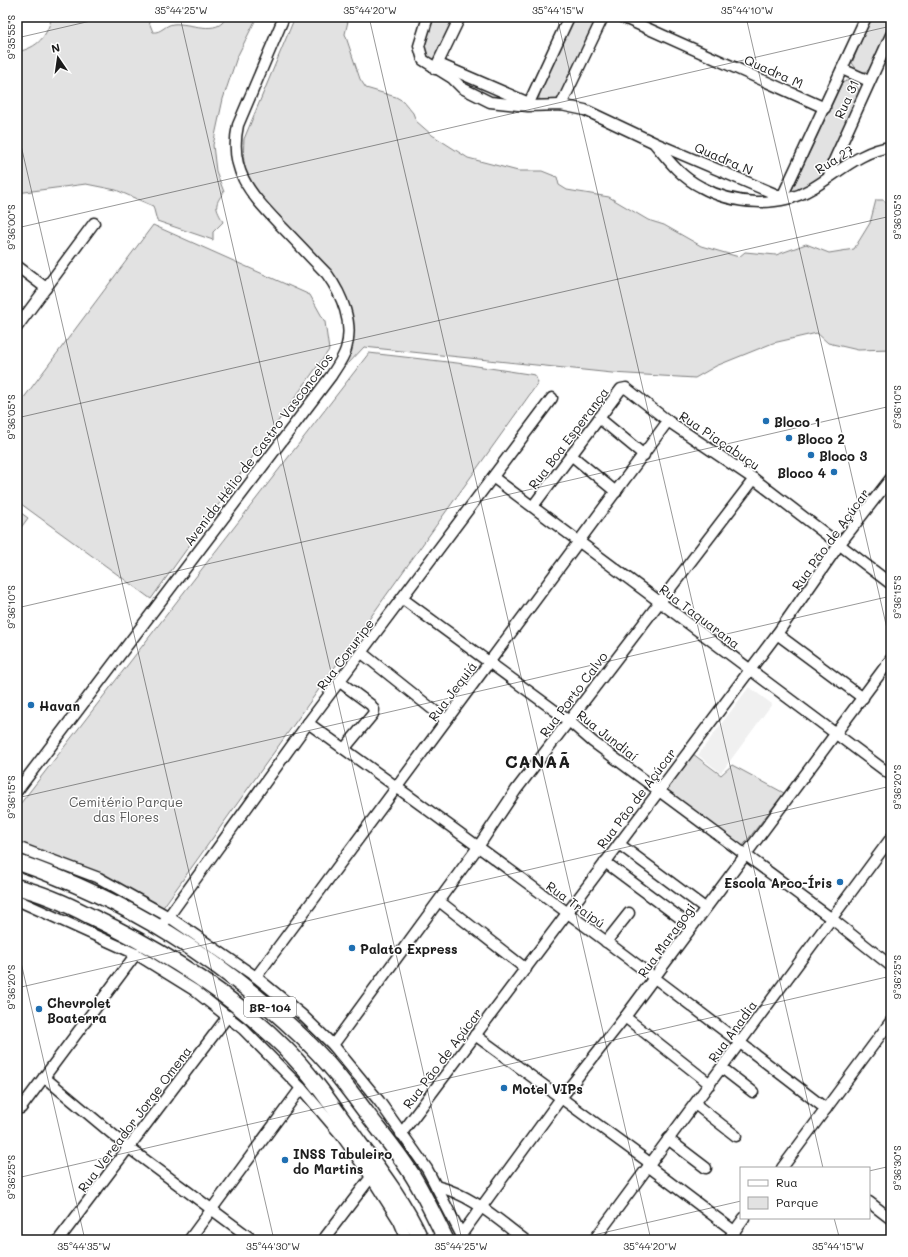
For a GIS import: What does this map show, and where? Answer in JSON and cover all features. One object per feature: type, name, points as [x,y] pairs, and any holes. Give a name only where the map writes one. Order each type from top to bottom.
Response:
[{"type":"highway","name":"BR-104","points":[[17,862],[92,891],[165,922],[265,1002],[322,1058],[341,1079],[407,1167],[446,1240]]},
{"type":"highway","name":"BR-104","points":[[17,887],[65,903],[144,943],[207,984],[259,1023],[285,1048],[310,1076],[378,1168],[421,1240]]},
{"type":"street","name":"Avenida Hélio de Castro Vasconcelos","points":[[17,791],[331,376],[346,349],[349,331],[341,295],[336,286],[327,274],[254,196],[241,175],[236,159],[235,139],[238,125],[284,17]]},
{"type":"street","points":[[428,17],[419,46],[423,60],[529,103],[544,107]]},
{"type":"street","points":[[437,66],[460,17]]},
{"type":"street","points":[[529,103],[569,17]]},
{"type":"street","points":[[561,105],[603,17]]},
{"type":"street","name":"Quadra M","points":[[622,17],[825,108]]},
{"type":"street","points":[[437,66],[462,88],[490,102],[544,107],[561,105],[585,110],[655,143],[672,165],[700,187],[734,199],[751,201],[783,199],[865,17]]},
{"type":"street","name":"Rua 31","points":[[829,176],[832,165],[891,35]]},
{"type":"street","points":[[842,69],[869,81]]},
{"type":"street","name":"Quadra N","points":[[655,143],[783,199]]},
{"type":"street","name":"Rua 27","points":[[783,199],[812,189],[829,176],[868,154],[881,148],[891,147]]},
{"type":"street","points":[[17,327],[94,223]]},
{"type":"street","points":[[17,266],[46,288]]},
{"type":"street","name":"Rua Boa Esperança","points":[[533,506],[621,389],[625,388]]},
{"type":"street","name":"Rua Piaçabuçu","points":[[625,388],[668,421],[754,479],[839,546],[891,584]]},
{"type":"street","name":"Rua Coruripe","points":[[165,922],[308,723],[494,478],[552,398]]},
{"type":"street","points":[[599,418],[644,455]]},
{"type":"street","name":"Rua Jequiá","points":[[256,977],[668,421]]},
{"type":"street","points":[[571,455],[616,492]]},
{"type":"street","name":"Rua Taquarana","points":[[494,478],[891,775]]},
{"type":"street","name":"Rua Pão de Açúcar","points":[[401,1134],[777,634],[839,546],[891,478]]},
{"type":"street","name":"Rua Porto Calvo","points":[[333,1045],[478,847],[516,790],[659,602],[706,544],[754,479]]},
{"type":"street","name":"Rua Jundiaí","points":[[403,599],[568,721],[593,742],[658,791],[832,919],[891,966]]},
{"type":"street","points":[[777,634],[864,698]]},
{"type":"street","points":[[362,653],[446,720]]},
{"type":"street","name":"Rua Maragogi","points":[[462,1238],[481,1207],[561,1098],[654,978],[691,926],[864,698],[891,659]]},
{"type":"street","points":[[340,682],[371,705],[374,710],[373,714],[344,749]]},
{"type":"street","name":"Rua Traipú","points":[[308,723],[606,942],[707,1020],[740,1042],[826,1109]]},
{"type":"street","name":"Rua Anadia","points":[[594,1240],[891,838]]},
{"type":"street","points":[[618,844],[705,908]]},
{"type":"street","points":[[17,847],[99,878],[165,922],[256,977],[301,1014],[333,1045],[375,1096],[423,1163],[462,1238]]},
{"type":"street","points":[[605,862],[691,926]]},
{"type":"street","points":[[17,900],[136,954],[194,990],[228,1016],[301,1088],[341,1135],[371,1177],[399,1221],[407,1240]]},
{"type":"street","points":[[439,901],[526,969]]},
{"type":"street","points":[[606,942],[629,913]]},
{"type":"street","points":[[21,1108],[136,954]]},
{"type":"street","name":"Rua Vereador Jorge Omena","points":[[60,1238],[228,1016]]},
{"type":"street","points":[[624,1017],[710,1084]]},
{"type":"street","points":[[783,1167],[891,1021]]},
{"type":"street","points":[[475,1035],[649,1165],[735,1235]]},
{"type":"street","points":[[722,1068],[753,1092]]},
{"type":"street","points":[[44,1077],[129,1148],[253,1240]]},
{"type":"street","points":[[189,1240],[301,1088]]},
{"type":"street","points":[[695,1104],[736,1136]]},
{"type":"street","points":[[668,1139],[706,1168]]},
{"type":"street","points":[[323,1240],[371,1177]]},
{"type":"street","points":[[436,1186],[451,1190],[481,1207],[525,1240]]},
{"type":"street","points":[[870,1203],[891,1219]]},
{"type":"street","points":[[728,1240],[735,1235],[743,1219]]},
{"type":"shaded area","points":[[749,687],[772,704],[721,773],[698,755]]},
{"type":"green space","points":[[52,17],[147,17],[153,32],[156,32],[173,24],[210,27],[217,26],[222,23],[226,17],[257,17],[237,57],[223,99],[213,145],[216,171],[224,192],[217,204],[217,210],[223,222],[213,232],[213,240],[157,221],[153,206],[116,190],[86,184],[17,193],[17,52],[31,47],[44,36]]},
{"type":"green space","points":[[295,17],[349,17],[345,34],[360,79],[366,88],[396,97],[403,101],[413,113],[416,121],[432,135],[468,158],[518,171],[542,171],[557,177],[559,185],[567,190],[609,197],[648,220],[664,225],[701,246],[739,257],[745,252],[776,255],[806,244],[829,253],[854,249],[870,223],[876,200],[884,200],[891,210],[891,349],[858,350],[828,343],[817,333],[773,343],[716,366],[695,378],[612,373],[364,347],[348,364],[341,368],[352,347],[353,325],[347,303],[335,282],[320,261],[253,190],[247,178],[245,167],[244,139]]},
{"type":"green space","points":[[432,17],[457,17],[434,64],[425,53],[424,47],[425,36]]},
{"type":"green space","points":[[573,17],[597,17],[559,98],[553,102],[544,102],[539,99],[539,92]]},
{"type":"green space","points":[[871,17],[891,17],[889,30],[880,52],[869,70],[864,72],[858,71],[852,63]]},
{"type":"green space","points":[[465,77],[508,98],[508,101],[501,101],[461,85],[461,79]]},
{"type":"green space","points":[[849,80],[855,83],[860,93],[820,180],[789,196],[842,83]]},
{"type":"green space","points":[[153,225],[310,295],[325,322],[329,350],[151,599],[17,501],[17,407]]},
{"type":"green space","name":"Cemitério Parque das Flores","points":[[369,353],[457,363],[535,375],[538,383],[154,920],[17,853],[17,808]]},
{"type":"green space","points":[[17,510],[28,518],[17,533]]},
{"type":"green space","points":[[693,754],[721,775],[732,765],[784,793],[742,847],[666,789]]},
{"type":"place","name":"Bloco 1","points":[[766,421]]},
{"type":"place","name":"Bloco 2","points":[[789,438]]},
{"type":"place","name":"Bloco 3","points":[[811,455]]},
{"type":"place","name":"Bloco 4","points":[[834,472]]},
{"type":"place","name":"Havan","points":[[31,705]]},
{"type":"place","name":"Escola Arco-Íris","points":[[840,882]]},
{"type":"place","name":"Palato Express","points":[[352,948]]},
{"type":"place","name":"Chevrolet Boaterra","points":[[39,1009]]},
{"type":"place","name":"Motel VIPs","points":[[504,1088]]},
{"type":"place","name":"INSS Tabuleiro do Martins","points":[[285,1160]]},
{"type":"district","name":"CANAÃ","points":[[538,761]]}]
